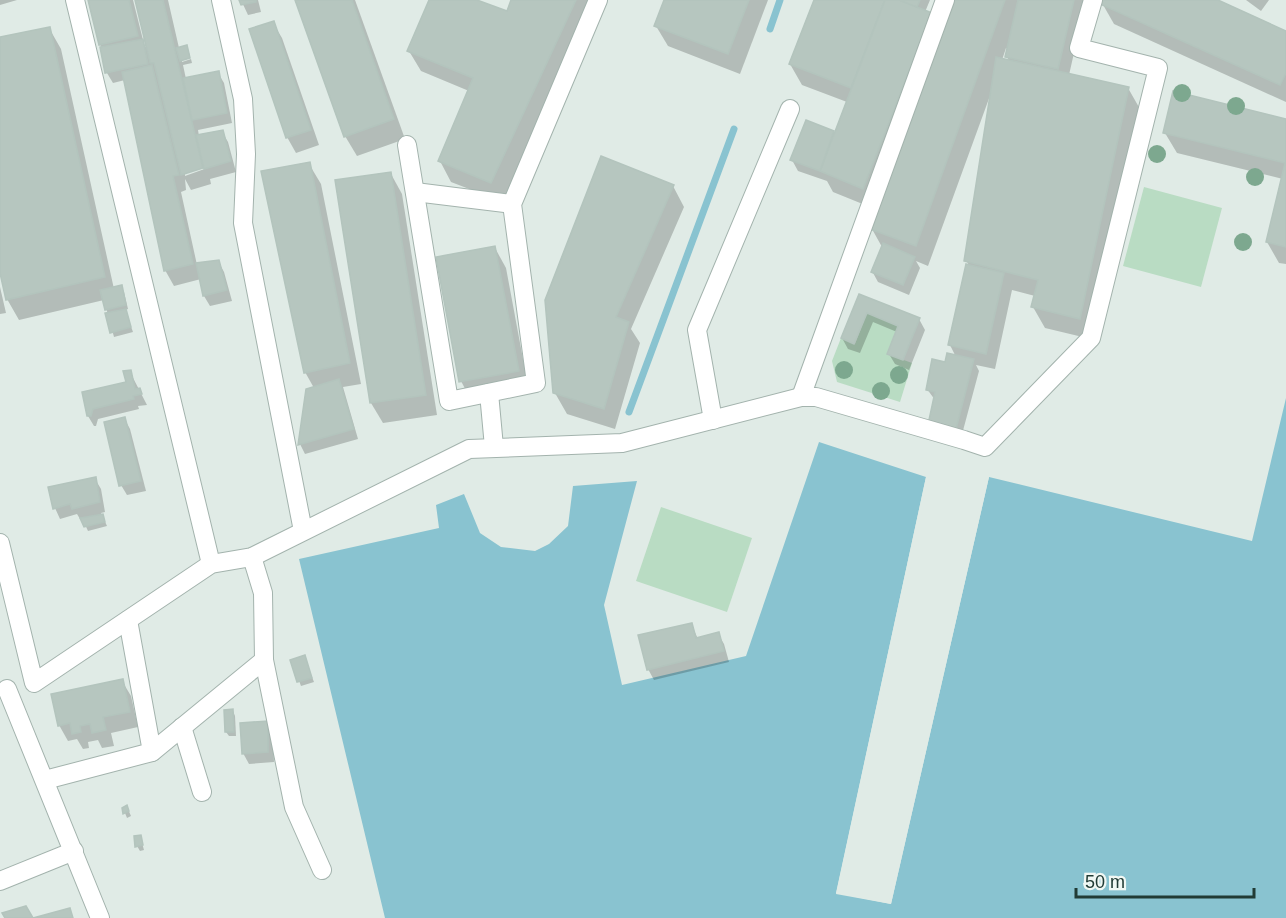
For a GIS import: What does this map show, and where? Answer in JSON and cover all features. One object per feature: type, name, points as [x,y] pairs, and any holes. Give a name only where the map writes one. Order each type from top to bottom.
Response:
[{"type":"street","points":[[75,0],[211,564]]},
{"type":"street","points":[[221,0],[243,99],[246,154],[243,223],[303,531]]},
{"type":"street","points":[[407,145],[449,401],[537,383],[512,204],[598,0]]},
{"type":"street","points":[[801,397],[945,0]]},
{"type":"street","points":[[100,918],[34,752],[4,690],[34,683],[211,564],[252,557],[469,449],[622,443],[801,397],[816,397],[985,447],[1091,338],[1158,68],[1079,48],[1093,0]]},
{"type":"street","points":[[713,420],[697,330],[790,109]]},
{"type":"street","points":[[415,192],[512,204]]},
{"type":"street","points":[[489,393],[494,447]]},
{"type":"street","points":[[0,543],[34,683]]},
{"type":"street","points":[[252,557],[263,593],[264,660],[294,807],[322,870]]},
{"type":"street","points":[[128,620],[152,753]]},
{"type":"street","points":[[45,780],[152,753],[264,660]]},
{"type":"street","points":[[182,727],[202,792]]},
{"type":"street","points":[[0,881],[74,851]]},
{"type":"green space","points":[[1144,187],[1222,208],[1201,287],[1123,266]]},
{"type":"green space","points":[[867,313],[898,326],[887,354],[912,363],[900,402],[837,382],[832,361],[841,338],[855,344]]},
{"type":"green space","points":[[661,507],[752,538],[727,612],[636,581]]},
{"type":"water","points":[[1286,398],[1286,918],[385,918],[299,559],[439,528],[436,505],[464,494],[480,533],[501,547],[535,551],[549,544],[568,526],[573,486],[637,481],[604,605],[622,685],[746,656],[819,442],[926,477],[836,893],[891,904],[989,477],[1252,541]]},
{"type":"pier","points":[[926,477],[929,477],[892,657],[839,891],[889,900],[986,477],[989,477],[891,904],[836,894]]},
{"type":"building","points":[[88,0],[129,0],[138,36],[99,45]]},
{"type":"building","points":[[135,0],[163,0],[203,168],[181,175],[154,63],[150,63]]},
{"type":"building","points":[[239,0],[256,0],[256,2],[241,5]]},
{"type":"building","points":[[295,0],[352,0],[394,119],[344,137]]},
{"type":"building","points":[[429,0],[477,0],[507,11],[511,0],[576,0],[491,183],[438,161],[473,78],[407,51]]},
{"type":"building","points":[[664,0],[749,0],[728,54],[654,26]]},
{"type":"building","points":[[814,0],[885,0],[851,88],[789,64]]},
{"type":"building","points":[[885,0],[899,0],[932,13],[863,189],[820,171]]},
{"type":"building","points":[[899,0],[920,0],[917,7]]},
{"type":"building","points":[[953,0],[1005,0],[916,246],[870,229]]},
{"type":"building","points":[[1018,0],[1074,0],[1058,69],[1005,57]]},
{"type":"building","points":[[1102,0],[1218,0],[1286,31],[1286,73],[1280,85],[1100,4]]},
{"type":"building","points":[[274,21],[311,130],[286,138],[249,29]]},
{"type":"building","points":[[50,27],[105,277],[6,300],[0,273],[0,37]]},
{"type":"building","points":[[143,39],[148,64],[105,73],[100,47]]},
{"type":"building","points":[[187,45],[190,58],[180,61],[176,48]]},
{"type":"building","points":[[996,57],[1129,87],[1080,319],[1031,307],[1038,280],[964,261]]},
{"type":"building","points":[[152,65],[179,175],[173,176],[193,264],[164,271],[122,72]]},
{"type":"building","points":[[219,71],[227,113],[192,120],[183,78]]},
{"type":"building","points":[[1173,91],[1286,119],[1286,247],[1266,242],[1285,163],[1163,133]]},
{"type":"building","points":[[806,120],[834,131],[820,171],[790,160]]},
{"type":"building","points":[[223,130],[231,161],[204,169],[196,135]]},
{"type":"building","points":[[601,156],[674,185],[616,317],[629,322],[604,409],[553,393],[545,300]]},
{"type":"building","points":[[310,162],[350,363],[304,373],[261,171]]},
{"type":"building","points":[[391,172],[426,395],[370,403],[335,180]]},
{"type":"building","points":[[883,243],[915,257],[903,285],[871,272]]},
{"type":"building","points":[[495,246],[519,371],[459,382],[436,257]]},
{"type":"building","points":[[219,260],[227,290],[203,296],[196,263]]},
{"type":"building","points":[[966,264],[1004,273],[986,354],[948,345]]},
{"type":"building","points":[[122,285],[126,305],[105,310],[100,290]]},
{"type":"building","points":[[859,294],[920,318],[903,360],[887,354],[898,326],[867,313],[854,344],[841,338]]},
{"type":"building","points":[[126,309],[131,327],[110,333],[105,313]]},
{"type":"building","points":[[947,353],[974,359],[956,429],[929,420],[935,392],[926,390],[932,359],[945,362]]},
{"type":"building","points":[[131,370],[135,389],[140,388],[142,394],[133,396],[134,399],[93,409],[91,416],[87,416],[82,392],[126,382],[123,371]]},
{"type":"building","points":[[339,379],[354,429],[298,445],[306,389]]},
{"type":"building","points":[[125,417],[141,481],[119,486],[104,422]]},
{"type":"building","points":[[96,477],[100,502],[72,509],[70,504],[53,509],[48,487]]},
{"type":"building","points":[[103,514],[105,522],[84,527],[80,518]]},
{"type":"building","points":[[692,623],[696,638],[719,632],[724,651],[647,670],[638,635]]},
{"type":"building","points":[[305,655],[312,678],[297,682],[290,660]]},
{"type":"building","points":[[123,679],[130,712],[103,717],[106,730],[92,733],[90,724],[80,726],[81,732],[72,734],[70,723],[58,726],[51,694]]},
{"type":"building","points":[[233,709],[234,732],[225,732],[224,710]]},
{"type":"building","points":[[268,721],[268,752],[242,754],[240,723]]},
{"type":"building","points":[[127,805],[129,811],[123,814],[122,808]]},
{"type":"building","points":[[141,835],[143,845],[135,847],[134,836]]},
{"type":"building","points":[[26,906],[33,918],[5,918],[2,913]]},
{"type":"building","points":[[70,908],[73,918],[33,918]]},
{"type":"waterway","points":[[770,29],[780,0]]},
{"type":"waterway","points":[[629,412],[734,129]]}]
